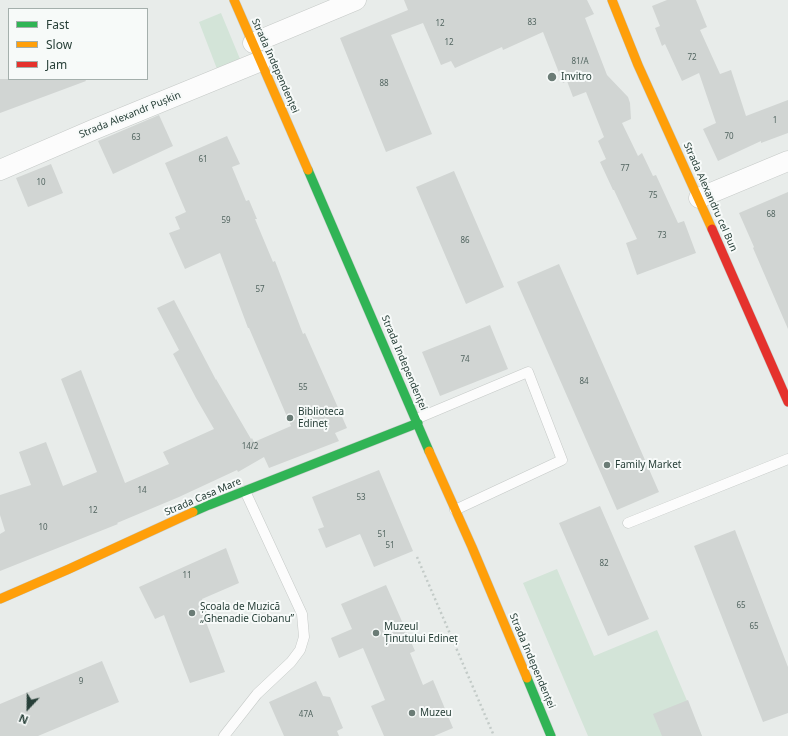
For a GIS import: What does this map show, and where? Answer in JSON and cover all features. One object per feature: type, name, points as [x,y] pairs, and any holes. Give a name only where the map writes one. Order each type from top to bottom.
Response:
[{"type":"street","name":"Strada Independenței","points":[[234,0],[472,547],[551,736]]},
{"type":"street","points":[[253,43],[356,0]]},
{"type":"street","name":"Strada Alexandru cel Bun","points":[[612,0],[638,65],[699,198],[788,402]]},
{"type":"street","name":"Strada Alexandr Pușkin","points":[[0,170],[261,61]]},
{"type":"street","points":[[699,198],[788,161]]},
{"type":"street","name":"Strada Casa Mare","points":[[0,599],[209,505],[351,450],[417,421]]},
{"type":"lane","points":[[417,421],[528,372],[562,460],[455,510]]},
{"type":"lane","points":[[628,523],[788,459]]},
{"type":"lane","points":[[224,736],[257,694],[291,662],[300,650],[304,637],[302,614],[245,491]]},
{"type":"path","points":[[417,558],[494,736]]},
{"type":"green space","points":[[221,13],[240,59],[217,69],[199,22]]},
{"type":"green space","points":[[557,569],[594,656],[657,630],[702,736],[588,736],[523,583]]},
{"type":"building","points":[[404,0],[587,0],[594,14],[585,18],[607,75],[628,97],[630,103],[631,119],[622,123],[638,156],[642,153],[653,176],[656,175],[678,223],[684,221],[696,253],[637,275],[626,243],[637,239],[600,162],[606,159],[598,141],[604,137],[586,92],[573,97],[567,81],[563,83],[543,32],[503,50],[502,47],[455,68],[451,61],[441,65],[423,23],[391,35],[432,134],[386,152],[340,38],[408,10]]},
{"type":"building","points":[[667,0],[696,0],[707,27],[700,30],[720,74],[731,70],[746,116],[788,100],[788,133],[761,143],[761,141],[718,161],[703,129],[716,123],[699,73],[682,81],[665,44],[662,46],[655,28],[660,26],[652,6]]},
{"type":"building","points":[[0,79],[86,81],[0,113]]},
{"type":"building","points":[[159,115],[173,146],[113,174],[98,141]]},
{"type":"building","points":[[227,136],[240,164],[232,167],[246,201],[249,200],[257,219],[255,219],[273,262],[275,261],[303,334],[305,333],[347,428],[335,433],[339,441],[269,468],[264,457],[238,472],[237,470],[179,497],[117,523],[118,524],[0,571],[0,534],[5,531],[0,515],[0,495],[31,485],[19,452],[46,442],[63,486],[97,472],[61,379],[81,370],[125,483],[169,464],[163,452],[214,429],[173,354],[179,350],[157,308],[174,300],[216,380],[254,442],[291,426],[248,328],[220,253],[185,269],[169,233],[180,229],[175,217],[186,212],[165,163]]},
{"type":"building","points":[[51,164],[63,193],[28,207],[16,178]]},
{"type":"building","points":[[454,171],[504,287],[466,304],[416,187]]},
{"type":"building","points":[[788,192],[788,329],[739,213]]},
{"type":"building","points":[[559,264],[659,492],[617,510],[517,282]]},
{"type":"building","points":[[490,325],[508,369],[440,396],[422,352]]},
{"type":"building","points":[[379,470],[413,551],[374,567],[360,534],[326,548],[318,529],[324,527],[312,497]]},
{"type":"building","points":[[600,506],[649,619],[608,636],[559,523]]},
{"type":"building","points":[[735,530],[788,667],[788,713],[763,722],[694,546]]},
{"type":"building","points":[[226,548],[239,583],[202,599],[210,621],[206,622],[225,672],[190,683],[164,615],[155,619],[139,587]]},
{"type":"building","points":[[386,585],[415,651],[410,653],[423,685],[433,680],[453,728],[434,736],[384,736],[371,706],[385,700],[363,648],[339,658],[331,638],[352,629],[341,604]]},
{"type":"building","points":[[102,661],[119,702],[38,736],[0,736],[0,704]]},
{"type":"building","points":[[316,681],[323,696],[330,697],[343,728],[337,731],[339,736],[284,736],[269,702]]},
{"type":"building","points":[[688,700],[702,736],[662,736],[653,714]]},
{"type":"traffic: fast","points":[[308,170],[429,451]]},
{"type":"traffic: fast","points":[[193,512],[418,423]]},
{"type":"traffic: fast","points":[[527,678],[551,736]]},
{"type":"traffic: slow","points":[[234,0],[308,170]]},
{"type":"traffic: slow","points":[[612,0],[638,65],[712,229]]},
{"type":"traffic: slow","points":[[429,451],[472,547],[527,678]]},
{"type":"traffic: slow","points":[[0,599],[193,512]]},
{"type":"traffic: jam","points":[[712,229],[788,402]]},
{"type":"place","name":"Invitro","points":[[552,77]]},
{"type":"place","name":"Biblioteca Edineț","points":[[290,418]]},
{"type":"place","name":"Family Market","points":[[607,465]]},
{"type":"place","name":"Școala de Muzică „Ghenadie Ciobanu”","points":[[192,613]]},
{"type":"place","name":"Muzeul Ținutului Edineț","points":[[376,633]]},
{"type":"place","name":"Muzeu","points":[[412,713]]}]
